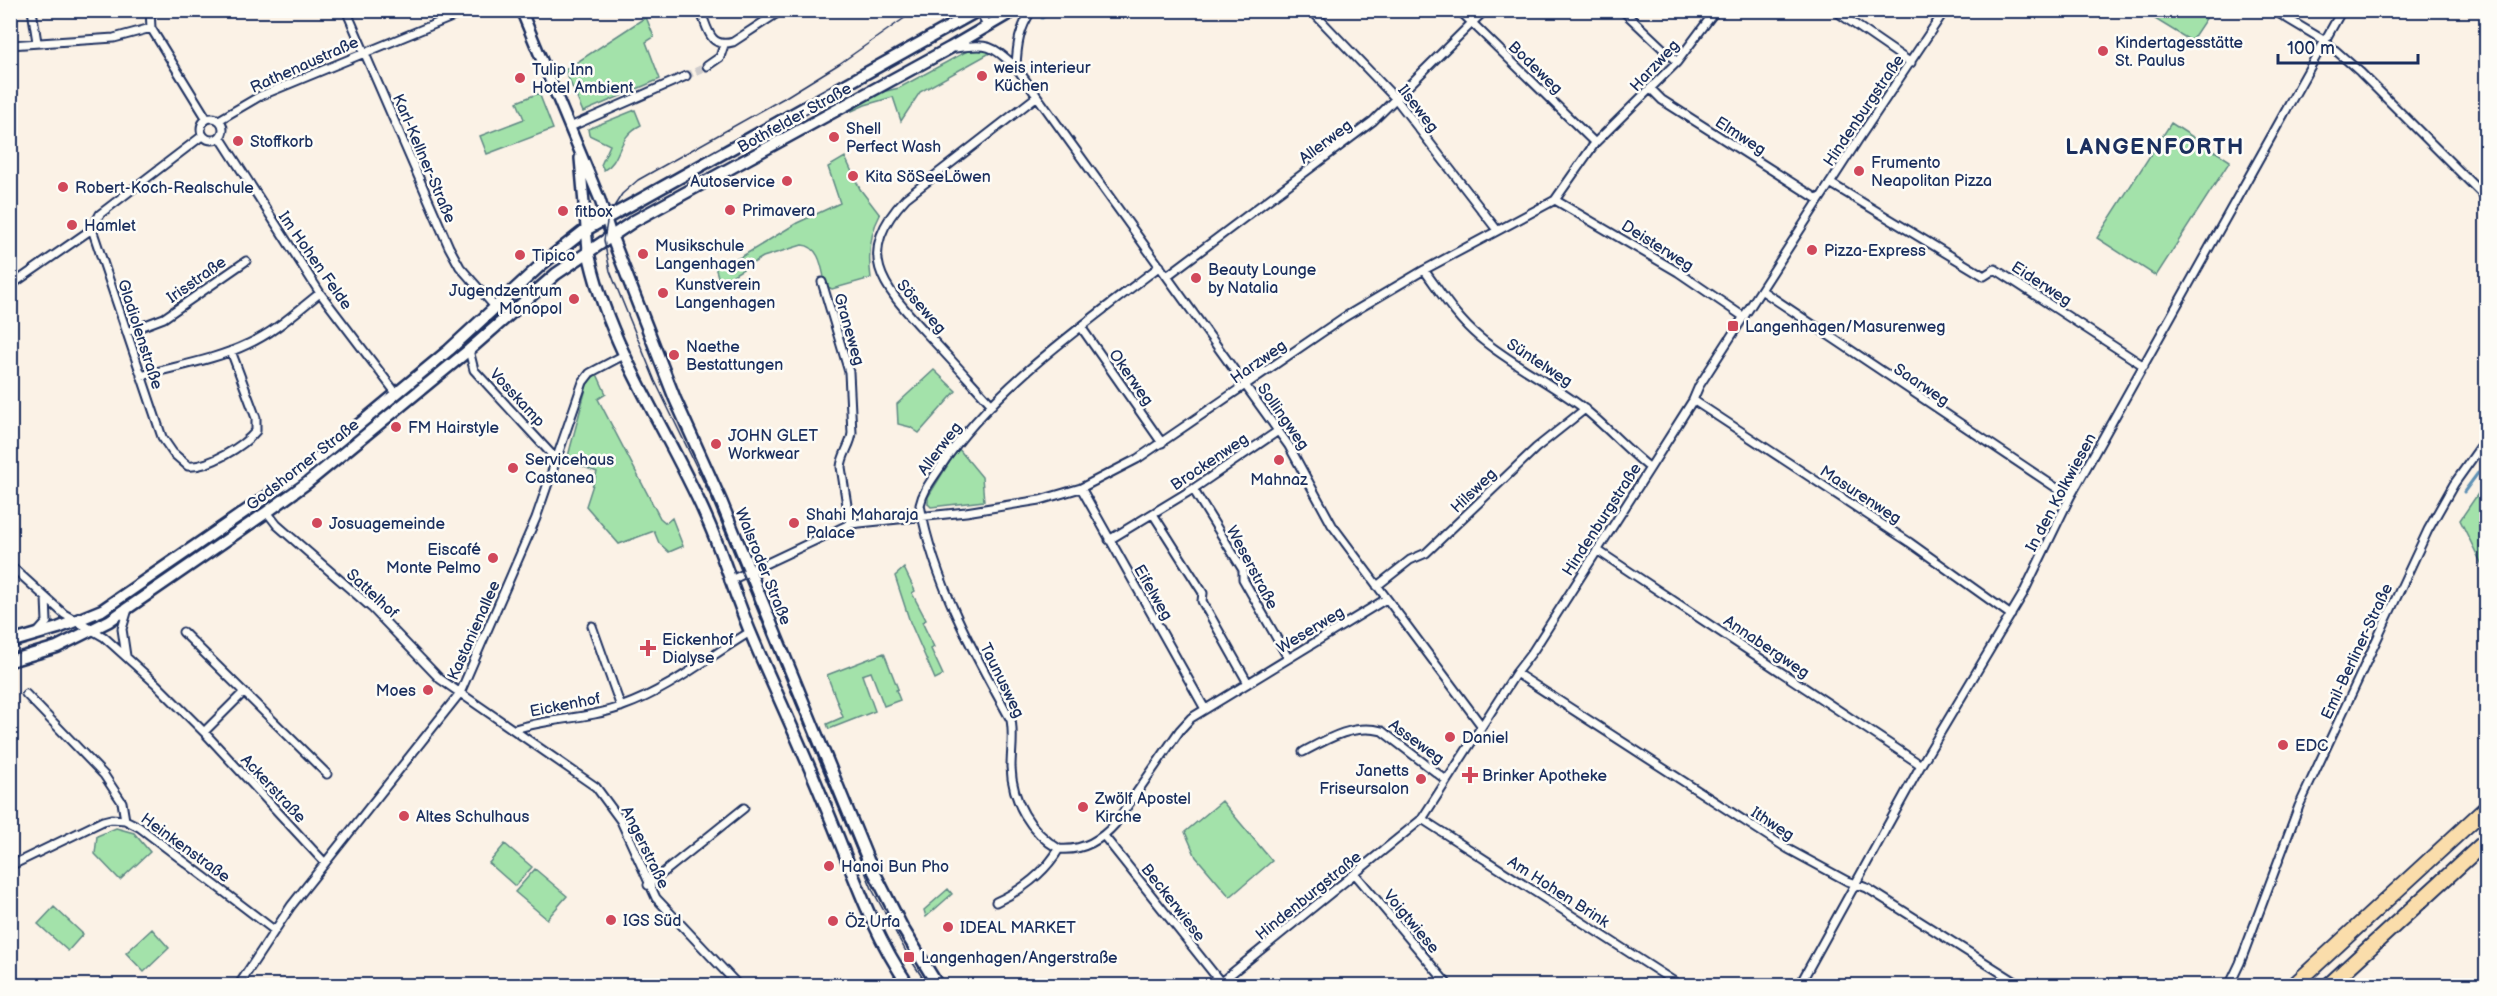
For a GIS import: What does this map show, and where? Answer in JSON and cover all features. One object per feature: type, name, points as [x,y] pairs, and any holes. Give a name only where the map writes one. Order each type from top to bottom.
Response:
[{"type":"highway","points":[[2293,986],[2487,808]]},
{"type":"highway","points":[[2328,986],[2487,841]]},
{"type":"main road","name":"Bothfelder Straße","points":[[588,250],[611,235],[1015,10]]},
{"type":"main road","name":"Bothfelder Straße","points":[[584,231],[979,11]]},
{"type":"main road","name":"Godshorner Straße","points":[[10,642],[33,637],[102,610],[272,493],[449,350],[542,264],[584,231]]},
{"type":"main road","name":"Walsroder Straße","points":[[611,235],[675,399],[750,572],[874,874],[938,986]]},
{"type":"main road","name":"Walsroder Straße","points":[[588,250],[598,289],[624,355],[698,498],[729,581],[803,751],[869,914],[887,951],[909,986]]},
{"type":"main road","name":"Godshorner Straße","points":[[10,661],[57,646],[92,631],[128,609],[267,512],[307,483],[469,350],[549,279],[588,250]]},
{"type":"street","points":[[32,10],[38,42]]},
{"type":"street","points":[[150,10],[151,28],[207,119]]},
{"type":"street","name":"Karl-Kellner-Straße","points":[[346,10],[449,247],[460,267],[495,307]]},
{"type":"street","name":"Rathenaustraße","points":[[219,120],[260,96],[469,10]]},
{"type":"street","name":"Walsroder Straße","points":[[521,10],[570,127],[611,235]]},
{"type":"street","points":[[700,10],[711,38],[724,45],[733,42],[782,10]]},
{"type":"street","points":[[1016,68],[1017,41],[1023,23],[1032,10]]},
{"type":"street","name":"Ilseweg","points":[[1311,10],[1396,99],[1497,230]]},
{"type":"street","name":"Bodeweg","points":[[1459,10],[1594,143]]},
{"type":"street","name":"Allerweg","points":[[1167,276],[1373,121],[1485,10]]},
{"type":"street","points":[[1622,10],[1677,62]]},
{"type":"street","name":"Harzweg","points":[[729,581],[850,524],[1013,505],[1081,488],[1111,474],[1162,442],[1343,318],[1424,270],[1555,200],[1594,143],[1677,62],[1716,10]]},
{"type":"street","points":[[1834,10],[1911,63]]},
{"type":"street","name":"Hindenburgstraße","points":[[1220,984],[1422,819],[1598,550],[1819,200],[1945,10]]},
{"type":"street","points":[[2273,10],[2325,41],[2360,72],[2487,198]]},
{"type":"street","name":"In den Kolkwiesen","points":[[1799,986],[1921,765],[2011,615],[2070,497],[2342,10]]},
{"type":"street","points":[[979,11],[988,26]]},
{"type":"street","points":[[10,45],[114,38],[151,28]]},
{"type":"street","name":"Sollingweg","points":[[950,48],[982,44],[998,51],[1016,68],[1278,431],[1309,479],[1332,525],[1481,726]]},
{"type":"street","points":[[707,66],[720,57],[724,45]]},
{"type":"street","points":[[570,127],[686,76]]},
{"type":"street","name":"Elmweg","points":[[1651,89],[1662,100],[1819,200]]},
{"type":"street","name":"Söseweg","points":[[992,405],[891,295],[880,272],[878,246],[884,227],[906,198],[1036,97]]},
{"type":"street","points":[[202,136],[211,141],[220,137],[223,128],[219,120],[207,119]]},
{"type":"street","points":[[202,136],[201,126],[207,119]]},
{"type":"street","points":[[10,286],[92,229],[100,213],[202,136]]},
{"type":"street","name":"Im Hohen Felde","points":[[220,137],[320,293],[396,393]]},
{"type":"street","name":"Walsroder Straße","points":[[579,150],[584,231],[588,250]]},
{"type":"street","name":"Eiderweg","points":[[1830,183],[1984,276],[1995,269],[2144,366]]},
{"type":"street","name":"Deisterweg","points":[[1555,200],[1678,272],[1744,317]]},
{"type":"street","name":"Gladiolenstraße","points":[[92,229],[167,446],[188,466],[197,467],[222,455],[251,438],[256,431],[256,418],[231,351]]},
{"type":"street","name":"Irisstraße","points":[[127,332],[164,318],[246,261]]},
{"type":"street","name":"Allerweg","points":[[922,515],[920,505],[922,494],[952,448],[992,405],[1081,327],[1160,266]]},
{"type":"street","name":"Süntelweg","points":[[1424,270],[1463,322],[1479,338],[1505,357],[1554,386],[1584,409],[1650,468]]},
{"type":"street","name":"Graneweg","points":[[822,282],[849,372],[852,433],[851,442],[842,458],[841,467],[850,524]]},
{"type":"street","name":"Saarweg","points":[[1761,290],[2070,497]]},
{"type":"street","points":[[141,376],[231,351],[270,332],[320,293]]},
{"type":"street","name":"Okerweg","points":[[1081,327],[1162,442]]},
{"type":"street","name":"Vosskamp","points":[[469,350],[474,370],[555,458]]},
{"type":"street","name":"Kastanienallee","points":[[238,986],[274,930],[460,693],[536,518],[555,458],[587,375],[624,355]]},
{"type":"street","name":"Masurenweg","points":[[1693,400],[1909,542],[2011,615]]},
{"type":"street","name":"Hilsweg","points":[[1377,586],[1410,560],[1426,553],[1536,448],[1584,409]]},
{"type":"street","name":"Brockenweg","points":[[1109,540],[1193,489],[1278,431]]},
{"type":"street","name":"Emil-Berliner-Straße","points":[[2229,986],[2240,963],[2299,806],[2428,530],[2454,484],[2487,439]]},
{"type":"street","name":"Eifelweg","points":[[1081,488],[1205,709]]},
{"type":"street","name":"Weserstraße","points":[[1193,489],[1243,570],[1243,579],[1288,658]]},
{"type":"street","name":"Sattelhof","points":[[267,512],[277,525],[372,608],[426,666],[460,693]]},
{"type":"street","points":[[1153,514],[1203,592],[1202,601],[1248,682]]},
{"type":"street","name":"Taunusweg","points":[[922,515],[947,595],[978,661],[1011,720],[1013,731],[1012,781],[1016,795],[1030,823],[1043,840],[1059,849]]},
{"type":"street","name":"Annabergweg","points":[[1598,550],[1921,765]]},
{"type":"street","name":"Ackerstraße","points":[[10,565],[76,622],[104,637],[126,656],[204,732],[325,863]]},
{"type":"street","points":[[33,637],[47,622],[46,598]]},
{"type":"street","name":"Weserweg","points":[[1059,849],[1072,850],[1084,847],[1104,836],[1115,824],[1180,730],[1205,709],[1386,599]]},
{"type":"street","points":[[126,656],[122,629],[128,609]]},
{"type":"street","name":"Eickenhof","points":[[592,626],[621,707]]},
{"type":"street","points":[[183,632],[327,774]]},
{"type":"street","name":"Eickenhof","points":[[515,729],[539,722],[621,707],[686,674],[750,632]]},
{"type":"street","name":"Ithweg","points":[[1516,673],[1788,849],[1867,888],[2022,986]]},
{"type":"street","points":[[204,732],[244,692]]},
{"type":"street","name":"Angerstraße","points":[[460,693],[587,780],[606,799],[627,834],[648,885],[667,912],[739,986]]},
{"type":"street","name":"Heinkenstraße","points":[[26,694],[108,781],[122,802],[125,820],[139,827],[274,930]]},
{"type":"street","name":"Asseweg","points":[[1303,752],[1342,733],[1375,729],[1382,731],[1446,780]]},
{"type":"street","points":[[648,885],[744,808]]},
{"type":"street","name":"Am Hohen Brink","points":[[1422,819],[1681,986]]},
{"type":"street","points":[[10,866],[103,821],[125,820]]},
{"type":"street","name":"Beckerwiese","points":[[1104,836],[1220,984]]},
{"type":"street","points":[[996,902],[1035,878],[1050,863],[1059,849]]},
{"type":"street","name":"Voigtwiese","points":[[1355,874],[1449,986]]},
{"type":"green space","points":[[2161,11],[2211,11],[2191,41],[2155,19]]},
{"type":"green space","points":[[646,17],[654,37],[646,42],[660,79],[583,112],[565,70]]},
{"type":"green space","points":[[981,48],[990,53],[920,92],[901,121],[893,97],[852,111],[851,108],[882,92],[899,88],[969,50]]},
{"type":"green space","points":[[539,93],[553,129],[487,154],[480,136],[524,119],[517,102]]},
{"type":"green space","points":[[635,110],[641,125],[627,136],[614,161],[604,170],[601,165],[610,145],[589,135],[588,129]]},
{"type":"green space","points":[[2171,123],[2230,161],[2156,276],[2097,238]]},
{"type":"green space","points":[[845,157],[860,189],[880,215],[870,246],[871,278],[832,289],[826,286],[817,254],[808,246],[802,245],[763,257],[720,283],[715,267],[741,257],[797,223],[840,203],[828,167]]},
{"type":"green space","points":[[934,370],[956,391],[919,433],[910,427],[898,424],[897,404]]},
{"type":"green space","points":[[597,374],[606,394],[598,399],[660,518],[666,523],[672,518],[683,546],[669,552],[659,543],[654,531],[619,544],[586,506],[597,472],[567,460],[588,381]]},
{"type":"green space","points":[[958,448],[982,477],[984,501],[931,507],[928,504],[928,497]]},
{"type":"green space","points":[[2486,482],[2486,573],[2460,520]]},
{"type":"green space","points":[[904,568],[915,591],[912,593],[926,620],[922,622],[934,647],[931,649],[943,675],[935,679],[910,622],[895,576]]},
{"type":"green space","points":[[884,653],[900,700],[884,706],[871,672],[862,675],[875,711],[829,729],[827,724],[843,717],[827,675]]},
{"type":"green space","points":[[1222,801],[1272,861],[1230,897],[1196,857],[1185,832]]},
{"type":"green space","points":[[116,828],[134,833],[150,852],[120,880],[95,854],[97,836]]},
{"type":"green space","points":[[505,844],[532,867],[515,886],[489,863]]},
{"type":"green space","points":[[535,869],[567,896],[547,919],[515,892]]},
{"type":"green space","points":[[948,889],[952,894],[926,917],[924,910]]},
{"type":"green space","points":[[54,907],[83,934],[68,951],[38,924]]},
{"type":"green space","points":[[152,929],[169,948],[144,972],[126,953]]},
{"type":"waterway","points":[[1042,18],[1054,10]]},
{"type":"waterway","points":[[2464,492],[2486,462]]},
{"type":"tunnel","points":[[686,76],[707,66]]},
{"type":"tram line","points":[[916,10],[839,64],[784,98],[638,180],[622,194],[608,216],[604,240],[610,271],[655,381],[711,497],[873,891],[909,957],[928,986]]},
{"type":"place","name":"Kindertagesstätte St. Paulus","points":[[2103,51]]},
{"type":"place","name":"weis interieur Küchen","points":[[982,76]]},
{"type":"place","name":"Tulip Inn Hotel Ambient","points":[[520,78]]},
{"type":"place","name":"Shell Perfect Wash","points":[[834,137]]},
{"type":"place","name":"Stoffkorb","points":[[238,141]]},
{"type":"place","name":"Frumento Neapolitan Pizza","points":[[1859,171]]},
{"type":"place","name":"Kita SöSeeLöwen","points":[[853,176]]},
{"type":"place","name":"Autoservice","points":[[787,181]]},
{"type":"place","name":"Robert-Koch-Realschule","points":[[63,187]]},
{"type":"place","name":"Primavera","points":[[730,210]]},
{"type":"place","name":"fitbox","points":[[563,211]]},
{"type":"place","name":"Hamlet","points":[[72,225]]},
{"type":"place","name":"Pizza-Express","points":[[1812,250]]},
{"type":"place","name":"Musikschule Langenhagen","points":[[643,254]]},
{"type":"place","name":"Tipico","points":[[520,255]]},
{"type":"place","name":"Beauty Lounge by Natalia","points":[[1196,278]]},
{"type":"place","name":"Kunstverein Langenhagen","points":[[663,293]]},
{"type":"place","name":"Jugendzentrum Monopol","points":[[574,299]]},
{"type":"place","name":"Langenhagen/Masurenweg","points":[[1733,326]]},
{"type":"place","name":"Naethe Bestattungen","points":[[674,355]]},
{"type":"place","name":"FM Hairstyle","points":[[396,427]]},
{"type":"place","name":"JOHN GLET Workwear","points":[[716,444]]},
{"type":"place","name":"Mahnaz","points":[[1279,460]]},
{"type":"place","name":"Servicehaus Castanea","points":[[513,468]]},
{"type":"place","name":"Josuagemeinde","points":[[317,523]]},
{"type":"place","name":"Shahi Maharaja Palace","points":[[794,523]]},
{"type":"place","name":"Eiscafé Monte Pelmo","points":[[493,558]]},
{"type":"place","name":"Eickenhof Dialyse","points":[[648,648]]},
{"type":"place","name":"Moes","points":[[428,690]]},
{"type":"place","name":"Daniel","points":[[1450,737]]},
{"type":"place","name":"EDC","points":[[2283,745]]},
{"type":"place","name":"Brinker Apotheke","points":[[1470,775]]},
{"type":"place","name":"Janetts Friseursalon","points":[[1421,779]]},
{"type":"place","name":"Zwölf Apostel Kirche","points":[[1083,807]]},
{"type":"place","name":"Altes Schulhaus","points":[[404,816]]},
{"type":"place","name":"Hanoi Bun Pho","points":[[829,866]]},
{"type":"place","name":"IGS Süd","points":[[611,920]]},
{"type":"place","name":"Öz Urfa","points":[[833,921]]},
{"type":"place","name":"IDEAL MARKET","points":[[948,927]]},
{"type":"place","name":"Langenhagen/Angerstraße","points":[[909,957]]},
{"type":"district","name":"LANGENFORTH","points":[[2155,146]]}]
